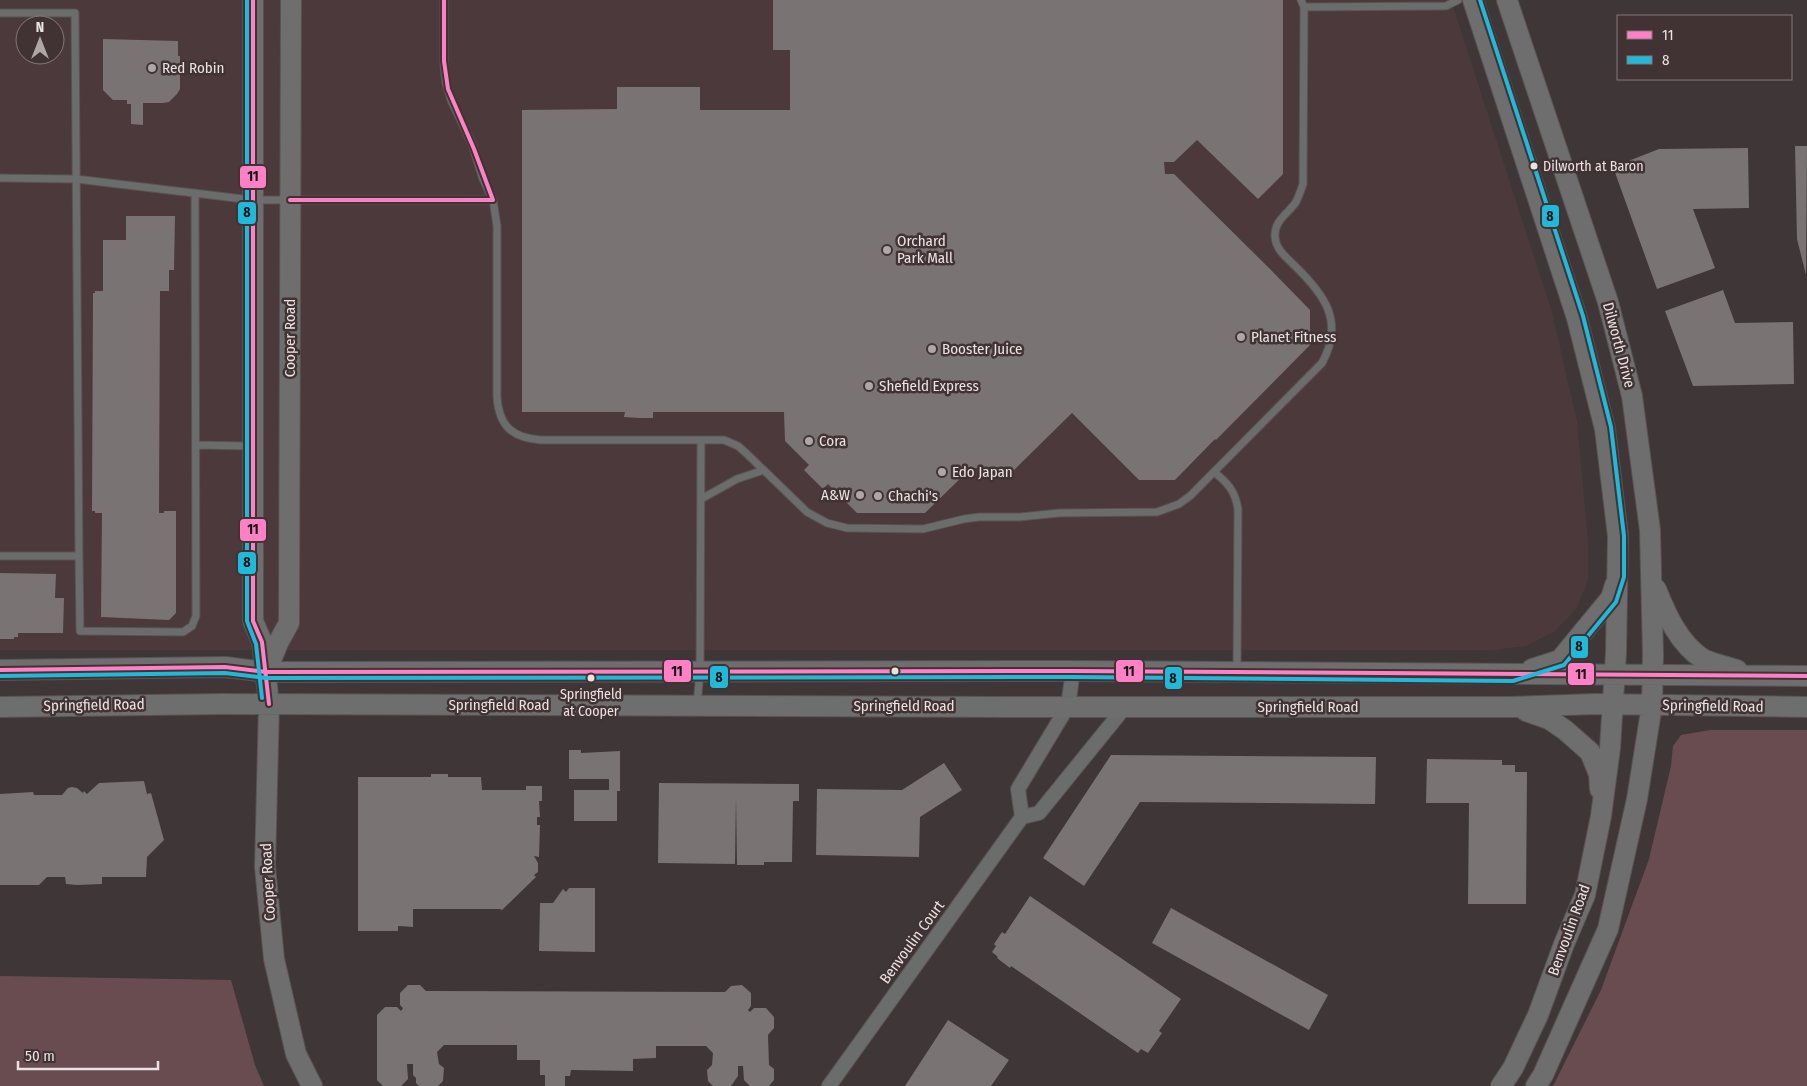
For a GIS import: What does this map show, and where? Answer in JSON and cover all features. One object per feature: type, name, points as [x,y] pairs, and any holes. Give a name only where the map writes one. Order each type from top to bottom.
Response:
[{"type":"main road","name":"Cooper Road","points":[[253,0],[253,622],[262,642],[269,704],[265,867],[274,959],[296,1054],[312,1086]]},
{"type":"main road","name":"Cooper Road","points":[[266,672],[289,623],[291,0]]},
{"type":"main road","points":[[1473,0],[1577,318],[1605,429],[1618,536],[1616,674],[1613,705]]},
{"type":"main road","name":"Dilworth Drive","points":[[1507,0],[1608,302],[1632,396],[1650,530],[1652,705]]},
{"type":"main road","points":[[1651,575],[1666,613],[1685,643],[1703,659],[1753,676]]},
{"type":"main road","points":[[1513,675],[1560,660],[1611,598],[1618,576]]},
{"type":"main road","name":"Springfield Road","points":[[0,670],[225,667],[266,672],[1073,671],[1807,676]]},
{"type":"main road","name":"Springfield Road","points":[[0,707],[223,704],[1125,707],[1652,705],[1807,707]]},
{"type":"main road","name":"Benvoulin Road","points":[[1501,1086],[1514,1068],[1538,1015],[1585,894],[1601,816],[1610,748],[1613,705]]},
{"type":"main road","points":[[1536,1086],[1543,1076],[1608,929],[1637,799],[1652,705]]},
{"type":"main road","points":[[1510,707],[1549,718],[1590,752],[1599,774],[1601,816]]},
{"type":"street","points":[[1022,818],[1018,789],[1068,706],[1073,671]]},
{"type":"street","name":"Benvoulin Court","points":[[829,1086],[1022,818],[1039,813],[1125,707]]},
{"type":"lane","points":[[444,0],[444,65],[446,83],[451,100],[472,144],[483,179],[493,200],[497,226],[497,403],[499,416],[504,424],[511,431],[528,439],[715,439],[730,442],[742,449],[800,506],[817,518],[827,523],[857,529],[935,527],[964,518],[979,517],[1020,517],[1059,513],[1157,512],[1178,504],[1190,496],[1316,371],[1326,356],[1331,342],[1331,320],[1322,295],[1282,254],[1275,237],[1278,222],[1295,202],[1303,184],[1303,4],[1446,6],[1458,0]]},
{"type":"lane","points":[[0,12],[75,13],[80,631],[183,632],[192,626],[196,616],[195,193]]},
{"type":"lane","points":[[0,178],[76,179],[252,200],[493,200]]},
{"type":"lane","points":[[697,705],[700,671],[701,440]]},
{"type":"lane","points":[[196,445],[252,446]]},
{"type":"lane","points":[[701,500],[737,479],[764,470]]},
{"type":"lane","points":[[1214,472],[1228,484],[1233,492],[1238,509],[1237,673]]},
{"type":"lane","points":[[0,556],[79,556]]},
{"type":"shaded area","points":[[0,0],[1451,0],[1552,312],[1577,421],[1588,540],[1588,580],[1577,608],[1555,631],[1526,646],[1494,650],[0,650]]},
{"type":"shaded area","points":[[1710,730],[1807,730],[1807,1086],[1553,1086],[1601,990],[1649,859],[1671,766],[1673,746],[1681,735]]},
{"type":"shaded area","points":[[0,976],[231,980],[255,1065],[264,1086],[0,1086]]},
{"type":"building","name":"Orchard Park Mall","points":[[773,0],[1283,0],[1283,174],[1258,199],[1197,140],[1174,162],[1164,162],[1165,174],[1174,174],[1310,310],[1310,345],[1175,480],[1139,480],[1072,413],[1009,475],[995,475],[994,468],[971,468],[925,513],[857,513],[828,484],[823,489],[804,470],[809,465],[785,441],[784,412],[653,412],[653,418],[639,418],[624,417],[625,412],[522,412],[522,110],[617,109],[617,87],[700,87],[700,110],[790,110],[790,50],[773,50]]},
{"type":"building","points":[[103,39],[178,41],[180,89],[169,102],[143,103],[143,125],[131,124],[131,104],[127,104],[127,100],[113,100],[103,90]]},
{"type":"building","points":[[1795,146],[1807,146],[1806,275],[1797,239]]},
{"type":"building","points":[[1748,148],[1749,208],[1693,209],[1715,268],[1657,289],[1613,167],[1659,149]]},
{"type":"building","points":[[126,216],[175,216],[174,270],[169,270],[169,291],[160,291],[159,513],[176,511],[176,613],[169,620],[101,617],[102,513],[92,511],[93,293],[95,291],[103,291],[103,240],[126,240]]},
{"type":"building","points":[[1723,290],[1735,323],[1793,322],[1794,384],[1693,386],[1665,311]]},
{"type":"building","points":[[0,573],[56,574],[55,598],[64,598],[63,633],[18,633],[18,637],[14,637],[14,639],[0,639]]},
{"type":"building","points":[[569,750],[581,750],[581,753],[620,751],[620,791],[617,791],[617,821],[574,821],[574,790],[609,790],[609,779],[569,779]]},
{"type":"building","points":[[1111,755],[1376,757],[1375,804],[1140,802],[1084,886],[1043,858]]},
{"type":"building","points":[[1427,759],[1502,760],[1502,765],[1515,765],[1515,772],[1527,772],[1526,904],[1468,904],[1469,803],[1426,803]]},
{"type":"building","points":[[944,763],[962,790],[920,817],[919,857],[816,855],[817,789],[902,790]]},
{"type":"building","points":[[431,774],[448,774],[448,777],[481,777],[482,790],[526,790],[526,786],[542,786],[542,801],[539,801],[540,817],[537,817],[537,825],[540,825],[539,857],[534,856],[538,863],[538,872],[534,875],[536,877],[502,910],[413,909],[413,927],[398,926],[398,931],[358,931],[358,777],[431,777]]},
{"type":"building","points":[[144,781],[147,794],[151,793],[164,840],[147,857],[146,877],[102,877],[102,884],[77,885],[66,884],[65,877],[47,877],[39,885],[0,885],[0,794],[33,792],[34,795],[62,795],[68,788],[72,787],[87,794],[99,783]]},
{"type":"building","points":[[659,783],[799,784],[799,801],[793,801],[792,862],[764,862],[764,865],[737,865],[736,797],[735,864],[658,863]]},
{"type":"building","points":[[569,888],[595,888],[595,952],[539,951],[540,903],[553,903],[563,889],[566,892]]},
{"type":"building","points":[[1030,896],[1181,999],[1159,1031],[1162,1033],[1148,1053],[1141,1049],[1138,1053],[1011,966],[1010,968],[992,952],[996,946],[994,944],[1002,932],[1005,934]]},
{"type":"building","points":[[1171,908],[1328,995],[1309,1030],[1152,943]]},
{"type":"building","points":[[408,985],[420,985],[426,991],[725,992],[731,986],[742,985],[751,993],[751,1006],[748,1010],[750,1012],[754,1008],[766,1008],[774,1017],[774,1028],[768,1035],[769,1065],[774,1069],[774,1080],[769,1086],[750,1086],[744,1080],[743,1066],[738,1066],[738,1076],[731,1086],[713,1086],[708,1081],[707,1070],[712,1065],[713,1053],[706,1046],[656,1046],[656,1058],[633,1059],[633,1071],[571,1070],[570,1076],[565,1076],[565,1086],[545,1086],[545,1075],[540,1075],[540,1060],[517,1060],[517,1045],[444,1045],[437,1052],[439,1064],[444,1068],[443,1081],[438,1086],[419,1086],[413,1075],[413,1064],[407,1064],[408,1079],[401,1086],[383,1086],[377,1080],[377,1015],[385,1007],[397,1007],[401,1011],[403,1008],[400,1005],[400,993]]},
{"type":"building","points":[[948,1020],[1009,1060],[991,1086],[905,1086]]},
{"type":"transit line","name":"8","points":[[247,0],[247,621],[256,644],[262,698]]},
{"type":"transit line","name":"11","points":[[253,0],[253,621],[262,642],[269,704]]},
{"type":"transit line","name":"11","points":[[290,200],[493,200],[474,149],[448,89],[444,61],[444,0]]},
{"type":"transit line","name":"8","points":[[0,676],[225,673],[266,678],[1073,677],[1513,681],[1564,665],[1616,602],[1624,577],[1624,536],[1611,427],[1583,316],[1480,0]]},
{"type":"transit line","name":"11","points":[[0,670],[225,667],[266,672],[1073,671],[1807,676]]},
{"type":"place","name":"Red Robin","points":[[152,68]]},
{"type":"place","name":"Dilworth at Baron","points":[[1534,166]]},
{"type":"place","name":"Orchard Park Mall","points":[[887,250]]},
{"type":"place","name":"Planet Fitness","points":[[1241,337]]},
{"type":"place","name":"Booster Juice","points":[[932,349]]},
{"type":"place","name":"Shefield Express","points":[[869,386]]},
{"type":"place","name":"Cora","points":[[809,441]]},
{"type":"place","name":"Edo Japan","points":[[942,472]]},
{"type":"place","name":"A&W","points":[[860,495]]},
{"type":"place","name":"Chachi's","points":[[878,496]]},
{"type":"place","name":"Springfield at Cooper","points":[[591,678]]}]
